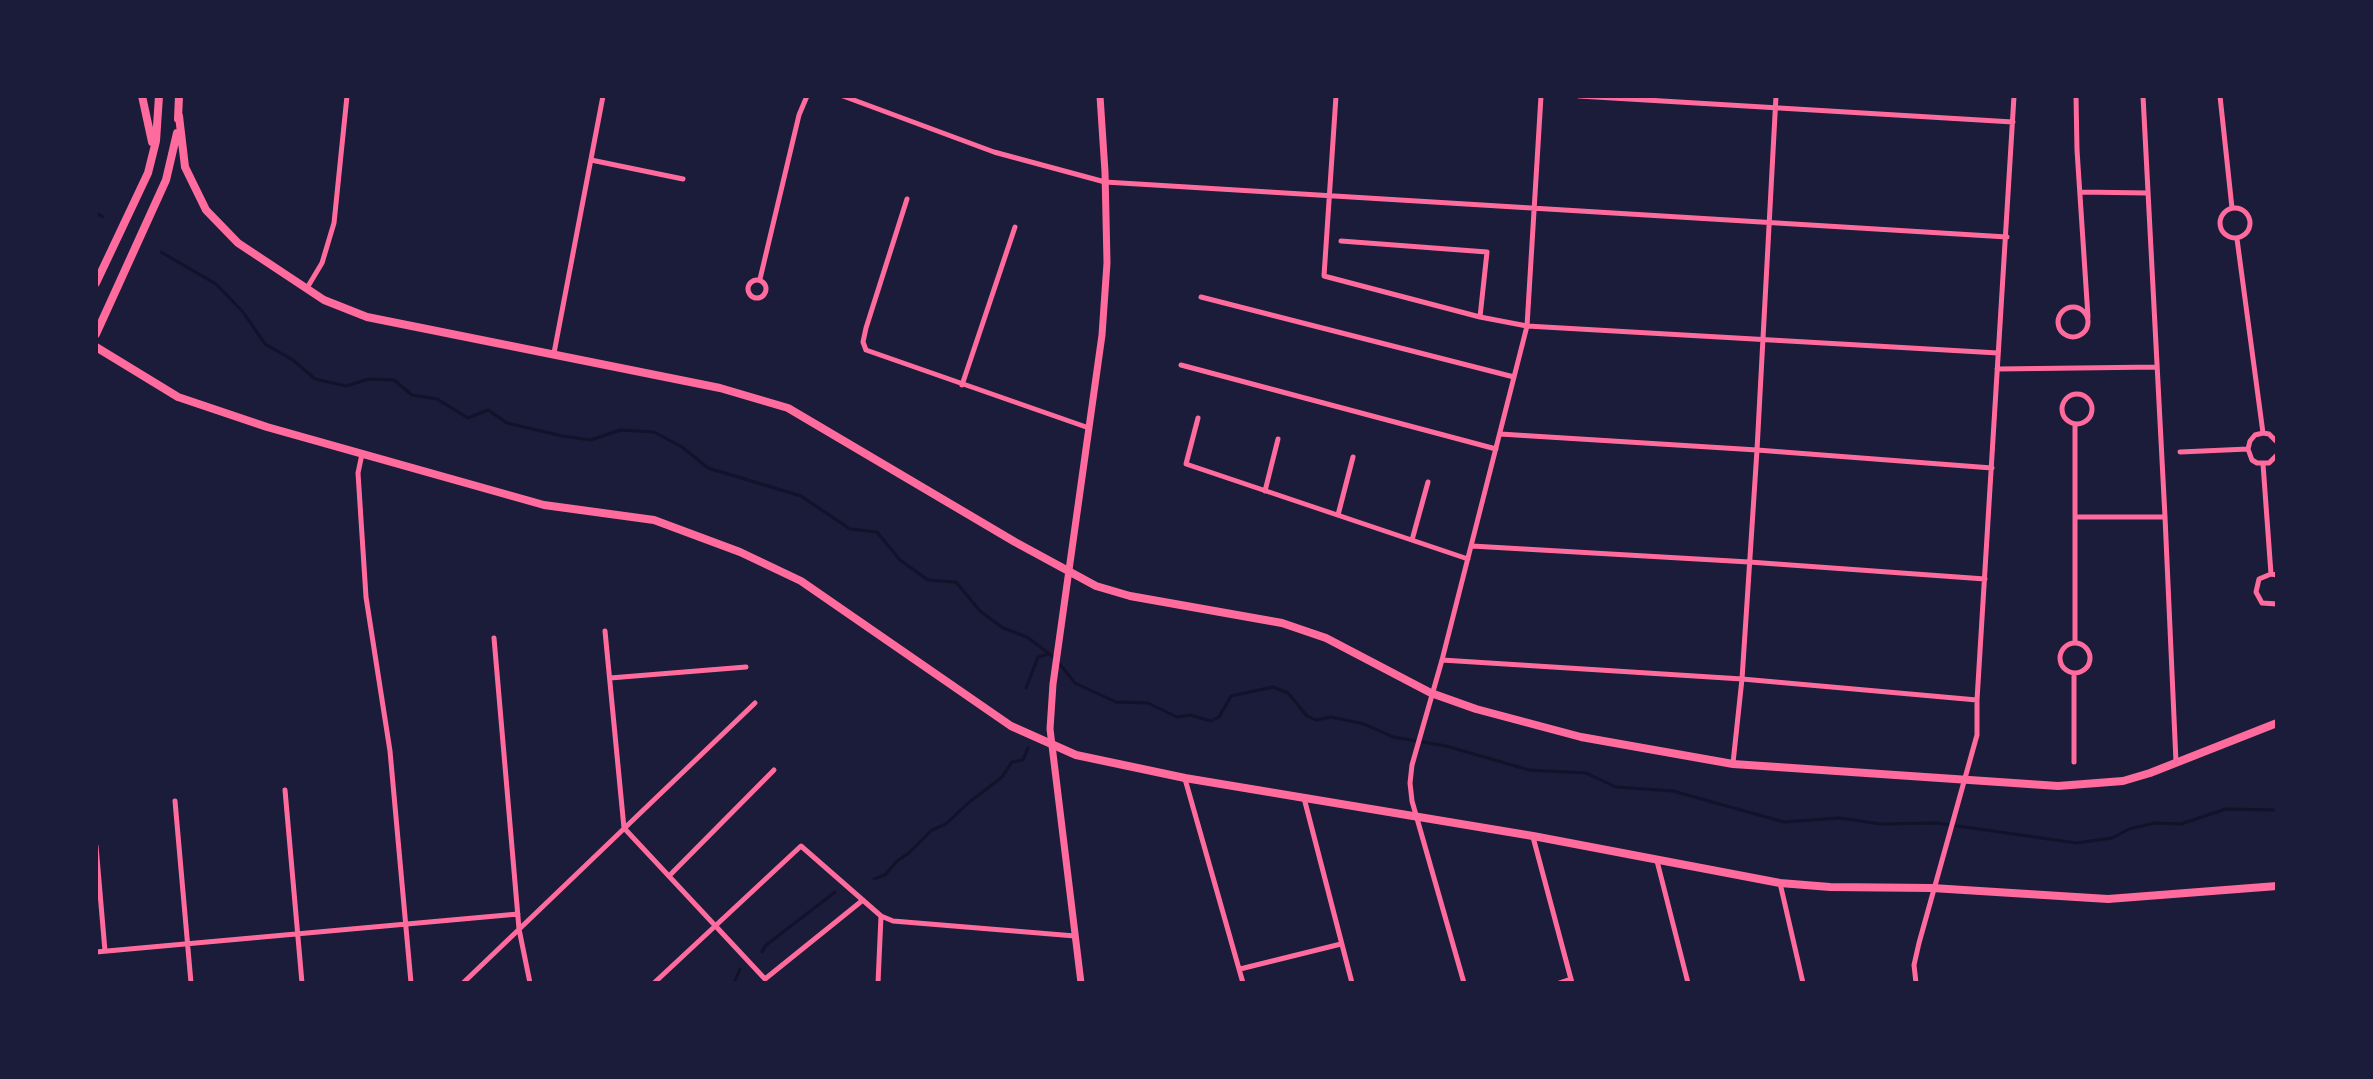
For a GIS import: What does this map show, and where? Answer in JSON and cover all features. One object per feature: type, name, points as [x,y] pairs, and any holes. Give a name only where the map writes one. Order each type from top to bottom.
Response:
[{"type":"main road","points":[[142,96],[149,118],[152,159]]},
{"type":"main road","points":[[96,283],[136,202],[152,159],[159,96]]},
{"type":"main road","points":[[96,334],[166,180],[176,145],[179,96]]},
{"type":"main road","points":[[179,116],[185,167],[206,210],[238,243],[324,300],[367,317],[745,393],[788,408],[1068,573],[1096,586],[1126,595],[1282,623],[1326,638],[1431,693],[1581,737],[1733,764],[2058,786],[2123,781],[2277,723]]},
{"type":"main road","points":[[96,347],[178,397],[267,427],[544,505],[654,520],[740,552],[801,581],[1011,726],[1076,755],[1185,778],[1533,836],[1780,883],[1932,888],[2108,899],[2277,886]]},
{"type":"street","points":[[307,289],[322,263],[334,223],[347,96]]},
{"type":"street","points":[[554,353],[603,96]]},
{"type":"street","points":[[760,279],[799,115],[807,96]]},
{"type":"street","points":[[843,96],[994,152],[1105,182],[2007,237]]},
{"type":"street","points":[[1081,983],[1050,729],[1053,684],[1104,306],[1107,263],[1100,96]]},
{"type":"street","points":[[1336,96],[1324,276],[1480,317],[1527,326],[1998,353]]},
{"type":"street","points":[[1464,983],[1410,783],[1527,326],[1541,96]]},
{"type":"street","points":[[1579,96],[2013,122]]},
{"type":"street","points":[[1733,764],[1742,679],[1757,450],[1776,96]]},
{"type":"street","points":[[1916,983],[1914,965],[1932,888],[1966,782],[1977,735],[2014,96]]},
{"type":"street","points":[[2076,96],[2088,317],[2086,329],[2077,337],[2065,336],[2058,326],[2057,320],[2069,307],[2081,308],[2088,317]]},
{"type":"street","points":[[2143,96],[2176,763]]},
{"type":"street","points":[[2220,96],[2232,208]]},
{"type":"street","points":[[591,160],[683,179]]},
{"type":"street","points":[[2080,192],[2148,193]]},
{"type":"street","points":[[907,199],[863,342],[866,350],[1089,428]]},
{"type":"street","points":[[2232,208],[2244,211],[2250,221],[2247,233],[2237,239],[2224,235],[2219,222],[2226,210],[2232,208]]},
{"type":"street","points":[[962,385],[1015,227]]},
{"type":"street","points":[[2237,239],[2263,433]]},
{"type":"street","points":[[1341,241],[1487,252],[1480,317]]},
{"type":"street","points":[[1201,297],[1514,377]]},
{"type":"street","points":[[1181,365],[1496,449]]},
{"type":"street","points":[[1997,369],[2157,367]]},
{"type":"street","points":[[2079,394],[2089,399],[2092,411],[2087,421],[2075,425],[2065,419],[2062,407],[2067,397],[2079,394]]},
{"type":"street","points":[[1198,418],[1186,464],[1468,559]]},
{"type":"street","points":[[2075,425],[2075,642]]},
{"type":"street","points":[[2277,442],[2269,434],[2263,433],[2255,435],[2248,449],[2252,460],[2263,464],[2269,463],[2277,455]]},
{"type":"street","points":[[1500,434],[1992,468]]},
{"type":"street","points":[[1265,491],[1278,439]]},
{"type":"street","points":[[2180,452],[2248,449]]},
{"type":"street","points":[[362,454],[358,473],[366,597],[390,751],[411,983]]},
{"type":"street","points":[[1338,515],[1353,457]]},
{"type":"street","points":[[2263,464],[2274,575],[2259,579],[2256,592],[2262,603],[2277,604]]},
{"type":"street","points":[[1412,540],[1428,482]]},
{"type":"street","points":[[2075,517],[2165,517]]},
{"type":"street","points":[[1472,546],[1985,579]]},
{"type":"street","points":[[605,631],[624,828],[765,981],[863,900]]},
{"type":"street","points":[[494,638],[519,929],[530,983]]},
{"type":"street","points":[[2075,642],[2086,647],[2090,658],[2085,669],[2074,673],[2062,667],[2059,661],[2063,648],[2075,642]]},
{"type":"street","points":[[1442,660],[1742,679],[1977,700]]},
{"type":"street","points":[[610,678],[746,667]]},
{"type":"street","points":[[2074,673],[2074,762]]},
{"type":"street","points":[[463,983],[755,703]]},
{"type":"street","points":[[669,876],[774,770]]},
{"type":"street","points":[[1185,778],[1243,983]]},
{"type":"street","points":[[285,790],[302,983]]},
{"type":"street","points":[[1304,798],[1352,983]]},
{"type":"street","points":[[175,801],[191,983]]},
{"type":"street","points":[[1533,836],[1571,981],[1559,983]]},
{"type":"street","points":[[96,846],[105,951]]},
{"type":"street","points":[[654,983],[801,846],[881,916],[893,921],[1075,936]]},
{"type":"street","points":[[1657,861],[1688,983]]},
{"type":"street","points":[[1780,883],[1803,983]]},
{"type":"street","points":[[96,952],[518,914]]},
{"type":"street","points":[[878,983],[881,916]]},
{"type":"street","points":[[1240,969],[1341,944]]},
{"type":"waterway","points":[[96,213],[103,217]]},
{"type":"waterway","points":[[161,252],[216,284],[243,312],[265,344],[293,360],[315,379],[346,386],[369,379],[394,380],[412,395],[437,399],[468,418],[488,410],[507,423],[562,436],[591,440],[620,430],[654,432],[682,447],[708,468],[801,496],[850,529],[877,532],[900,560],[928,580],[956,582],[980,611],[1003,628],[1027,637],[1055,658],[1075,683],[1116,702],[1148,703],[1177,717],[1190,715],[1211,721],[1219,717],[1231,696],[1273,687],[1288,693],[1307,716],[1316,720],[1331,717],[1364,724],[1393,737],[1446,746],[1529,770],[1586,773],[1616,787],[1673,791],[1784,822],[1839,818],[1881,824],[1937,823],[2076,843],[2112,838],[2129,829],[2155,823],[2181,824],[2226,809],[2277,810]]},
{"type":"waterway","points":[[1026,688],[1038,657],[1049,654]]},
{"type":"waterway","points":[[874,879],[885,875],[932,830],[946,824],[1002,777],[1012,762],[1023,760],[1028,748]]},
{"type":"waterway","points":[[762,952],[765,946],[835,892]]},
{"type":"waterway","points":[[734,983],[740,969]]}]
